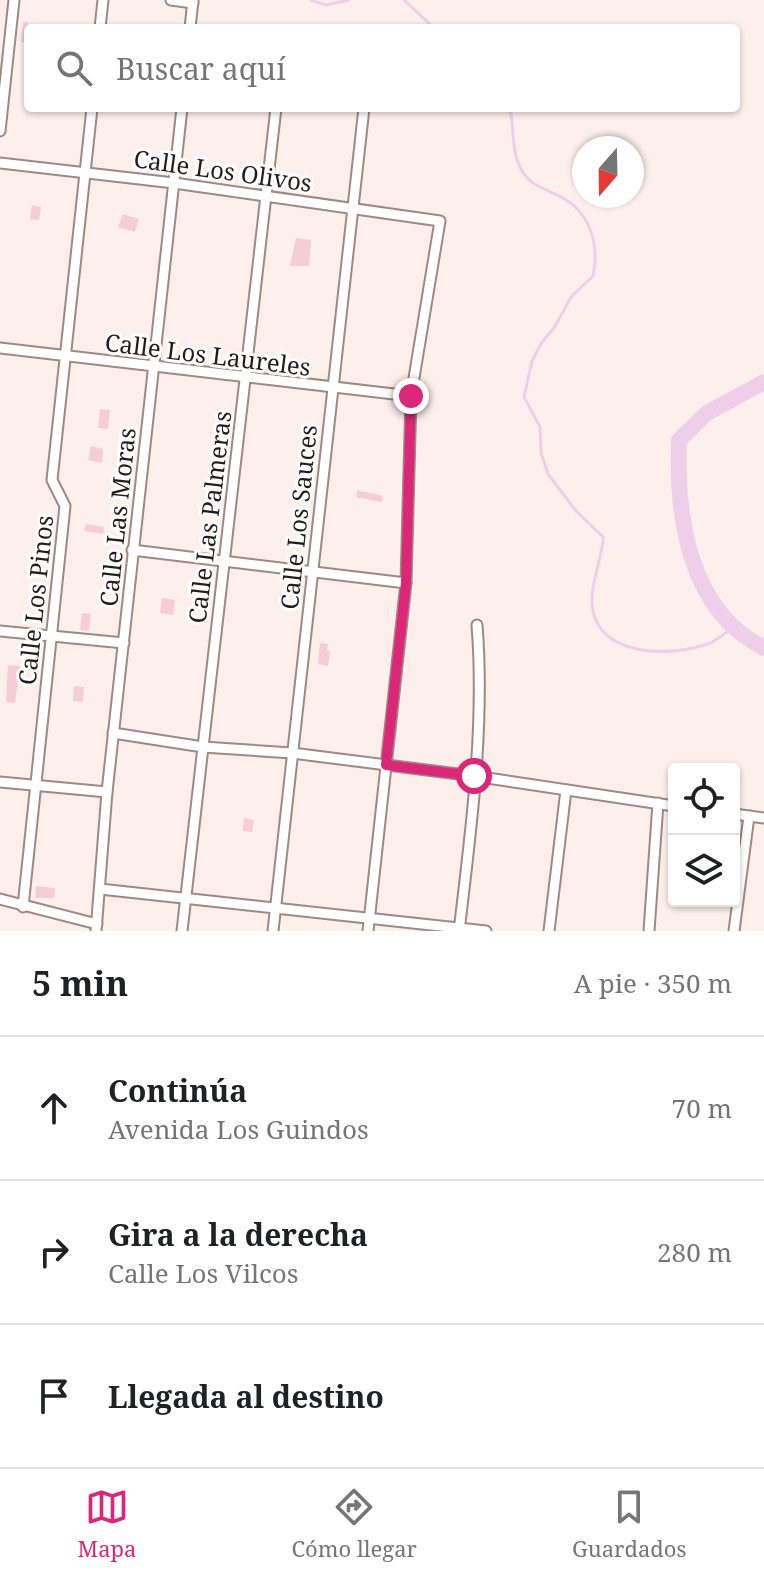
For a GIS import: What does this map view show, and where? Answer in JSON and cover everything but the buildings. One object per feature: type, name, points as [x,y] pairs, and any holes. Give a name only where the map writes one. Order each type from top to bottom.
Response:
[{"type":"street","points":[[0,131],[5,46],[14,0]]},
{"type":"street","points":[[100,24],[103,0]]},
{"type":"street","points":[[171,0],[193,1],[190,24]]},
{"type":"street","name":"Calle Los Pinos","points":[[23,907],[65,506],[52,480],[92,112]]},
{"type":"street","name":"Calle Las Moras","points":[[97,928],[113,733],[182,112]]},
{"type":"street","name":"Calle Las Palmeras","points":[[182,931],[275,112]]},
{"type":"street","name":"Calle Los Sauces","points":[[273,931],[364,112]]},
{"type":"street","name":"Calle Los Olivos","points":[[0,163],[174,183],[440,221],[411,396]]},
{"type":"street","name":"Calle Los Laureles","points":[[0,348],[411,396]]},
{"type":"street","points":[[368,931],[406,583],[411,396]]},
{"type":"street","points":[[132,550],[406,583]]},
{"type":"street","points":[[460,929],[474,776],[480,664],[477,625]]},
{"type":"street","points":[[0,631],[124,643]]},
{"type":"street","points":[[113,733],[203,747],[292,753],[474,776],[668,805]]},
{"type":"street","points":[[0,782],[107,792]]},
{"type":"street","points":[[549,931],[566,790]]},
{"type":"street","points":[[649,931],[658,803]]},
{"type":"street","points":[[740,815],[764,818]]},
{"type":"street","points":[[734,931],[749,816]]},
{"type":"street","points":[[100,889],[486,931]]},
{"type":"street","points":[[0,899],[97,928]]},
{"type":"waterway","points":[[311,0],[326,5],[349,0]]},
{"type":"waterway","points":[[404,0],[430,24]]},
{"type":"waterway","points":[[511,112],[516,155],[522,171],[531,182],[571,203],[586,220],[594,241],[593,276],[571,297],[554,328],[542,342],[532,361],[524,397],[540,427],[541,453],[548,474],[576,511],[603,537],[592,596],[596,621],[606,635],[621,644],[657,651],[676,651],[710,643],[736,626]]},
{"type":"waterway","points":[[764,382],[707,413],[679,440],[680,499],[692,558],[703,585],[718,610],[738,631],[764,648]]},
{"type":"route","points":[[411,396],[413,426],[406,583],[386,765],[474,776]]}]
